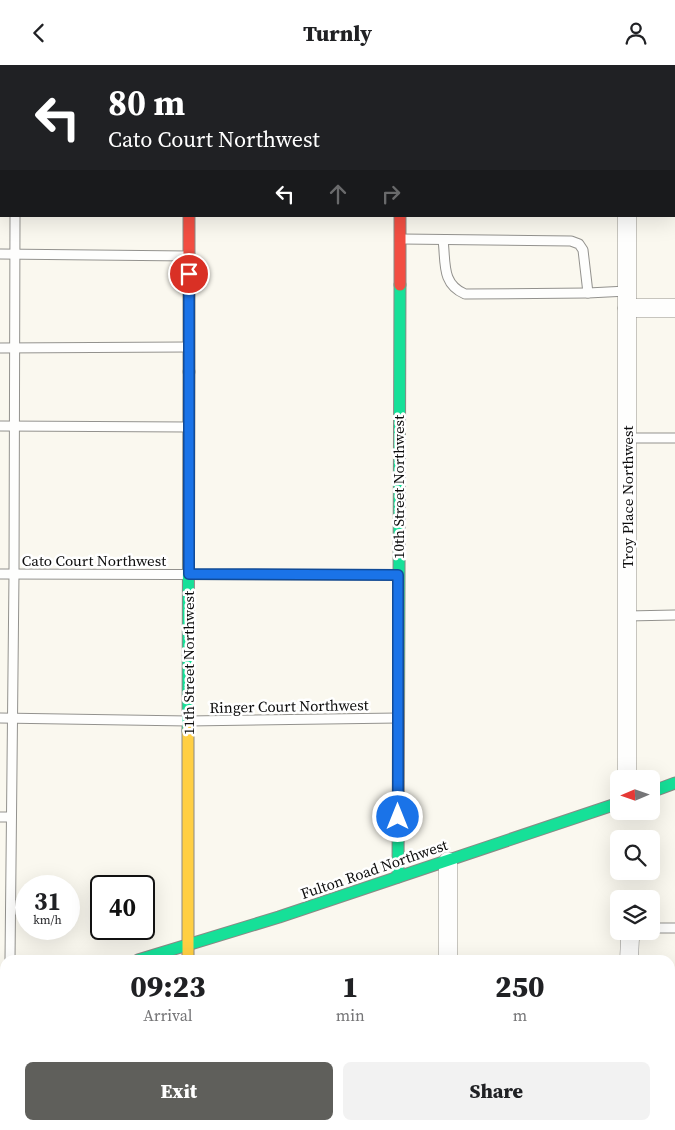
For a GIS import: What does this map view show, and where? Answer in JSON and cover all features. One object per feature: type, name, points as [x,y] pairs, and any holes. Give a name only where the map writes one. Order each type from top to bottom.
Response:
[{"type":"street","name":"11th Street Northwest","points":[[188,955],[189,217]]},
{"type":"street","name":"10th Street Northwest","points":[[398,877],[400,217]]},
{"type":"street","name":"Troy Place Northwest","points":[[627,217],[627,770]]},
{"type":"street","points":[[626,300],[675,309]]},
{"type":"street","points":[[660,788],[675,783]]},
{"type":"street","name":"Fulton Road Northwest","points":[[155,955],[279,917],[610,806]]},
{"type":"street","points":[[448,861],[448,955]]},
{"type":"street","points":[[629,955],[630,940]]},
{"type":"lane","points":[[10,955],[15,426],[14,217]]},
{"type":"lane","points":[[400,239],[571,241],[579,244],[583,250],[588,293]]},
{"type":"lane","points":[[444,240],[447,279],[455,290],[464,294],[588,293],[626,300]]},
{"type":"lane","points":[[0,254],[189,256]]},
{"type":"lane","points":[[0,347],[189,347]]},
{"type":"lane","points":[[0,426],[189,427]]},
{"type":"lane","points":[[627,438],[675,438]]},
{"type":"lane","name":"Cato Court Northwest","points":[[0,574],[398,575]]},
{"type":"lane","points":[[627,616],[675,615]]},
{"type":"lane","name":"Ringer Court Northwest","points":[[0,718],[188,721],[398,717]]},
{"type":"lane","points":[[0,817],[11,817]]},
{"type":"lane","points":[[660,928],[675,928]]},
{"type":"traffic: fast","points":[[398,877],[400,285]]},
{"type":"traffic: fast","points":[[188,731],[189,372]]},
{"type":"traffic: fast","points":[[660,789],[675,783]]},
{"type":"traffic: fast","points":[[154,955],[279,917],[610,806]]},
{"type":"traffic: slow","points":[[188,731],[188,955]]},
{"type":"traffic: jam","points":[[189,217],[189,372]]},
{"type":"traffic: jam","points":[[400,217],[400,285]]},
{"type":"route","points":[[189,274],[189,574],[398,575],[398,817]]}]
